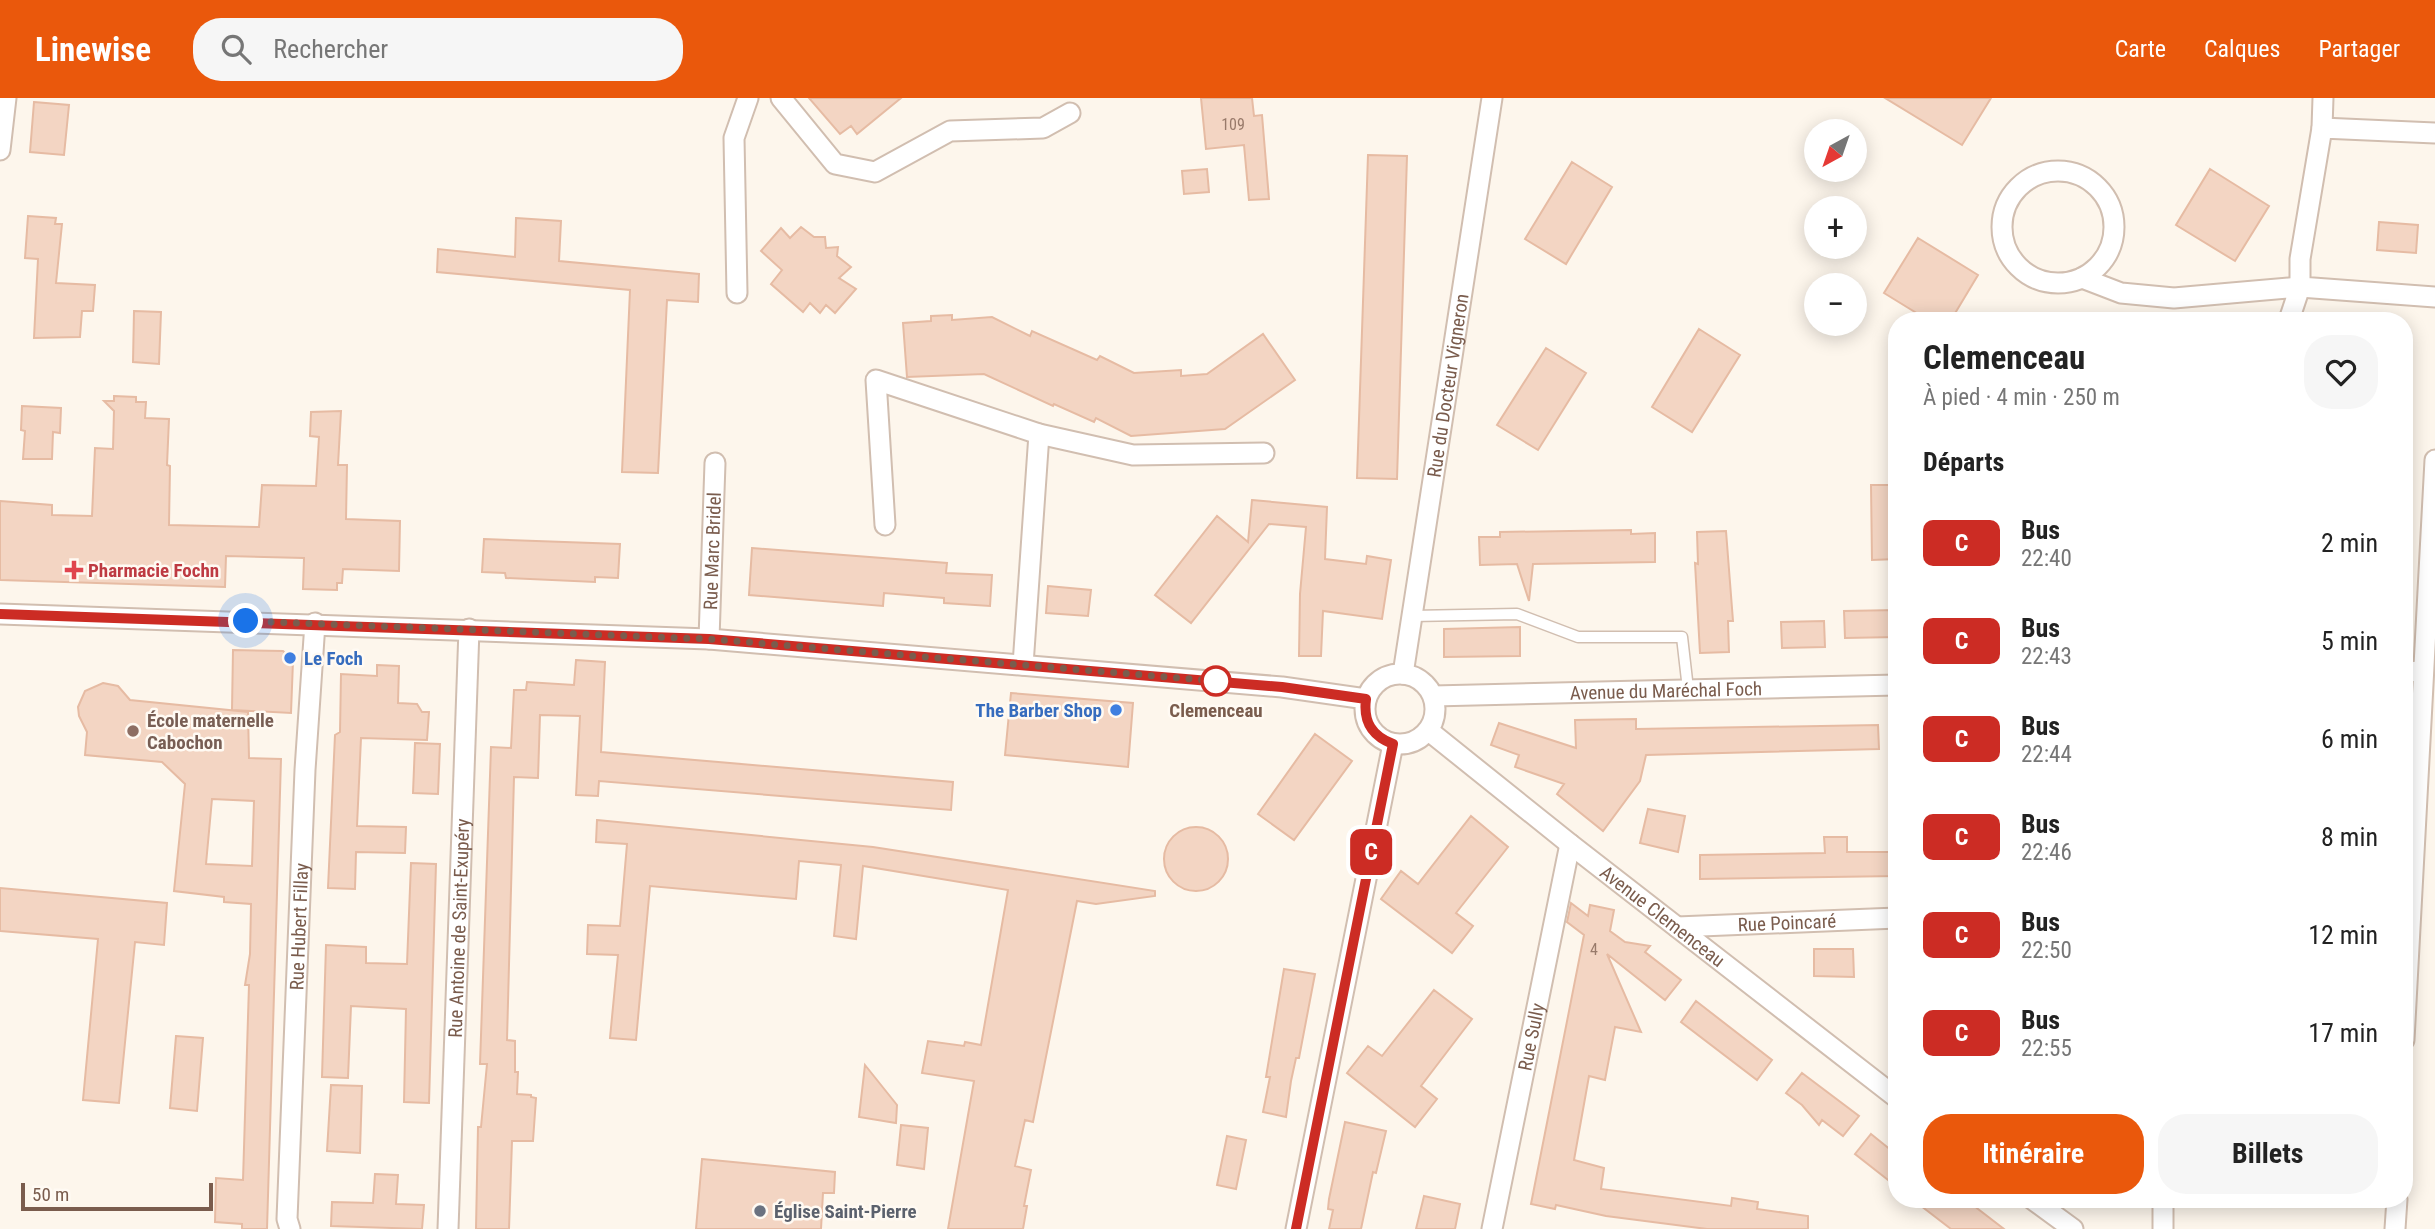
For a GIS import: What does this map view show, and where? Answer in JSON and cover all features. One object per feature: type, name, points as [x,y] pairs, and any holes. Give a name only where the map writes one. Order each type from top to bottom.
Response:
[{"type":"street","points":[[0,149],[6,98]]},
{"type":"street","points":[[737,293],[734,138],[748,98]]},
{"type":"street","points":[[781,98],[835,164],[875,172],[950,131],[1043,128],[1070,113]]},
{"type":"street","name":"Rue du Docteur Vigneron","points":[[1403,674],[1492,98]]},
{"type":"street","points":[[2292,312],[2300,287],[2300,259],[2322,128],[2323,98]]},
{"type":"street","points":[[2322,128],[2435,133]]},
{"type":"street","points":[[2082,278],[2096,268],[2107,254],[2113,237],[2113,220],[2108,203],[2096,185],[2076,174],[2050,171],[2033,176],[2018,186],[2008,200],[2001,221],[2001,234],[2007,251],[2017,266],[2030,277],[2065,283],[2082,278],[2121,293],[2175,298],[2300,287],[2435,297]]},
{"type":"street","points":[[885,525],[876,380],[1039,434],[1133,454],[1264,453]]},
{"type":"street","points":[[1023,665],[1039,434]]},
{"type":"street","points":[[2413,672],[2435,460]]},
{"type":"street","name":"Rue Marc Bridel","points":[[709,639],[715,463]]},
{"type":"street","points":[[0,614],[709,639],[1282,687],[1366,699]]},
{"type":"street","name":"Rue Hubert Fillay","points":[[290,1229],[287,1219],[293,1053],[314,623]]},
{"type":"street","name":"Rue Antoine de Saint-Exupéry","points":[[448,1229],[469,629]]},
{"type":"street","points":[[1403,674],[1421,681],[1433,696],[1436,708],[1434,720],[1429,731],[1413,743],[1393,744],[1382,740],[1373,733],[1367,723],[1364,711],[1371,688],[1391,675],[1403,674]]},
{"type":"street","name":"Avenue du Maréchal Foch","points":[[1433,696],[1888,685]]},
{"type":"street","name":"Avenue Clemenceau","points":[[1429,731],[1888,1091]]},
{"type":"street","points":[[1296,1229],[1393,744]]},
{"type":"street","name":"Rue Sully","points":[[1492,1229],[1570,844]]},
{"type":"street","name":"Rue Poincaré","points":[[1677,927],[1888,918]]},
{"type":"street","points":[[2044,1208],[2073,1229]]},
{"type":"street","points":[[2163,1208],[2163,1229]]},
{"type":"street","points":[[2395,1229],[2396,1208]]},
{"type":"lane","points":[[1412,616],[1517,614],[1578,637],[1682,637],[1688,690]]},
{"type":"building","points":[[809,98],[901,98],[857,134],[851,126],[840,134]]},
{"type":"building","points":[[1201,98],[1252,98],[1254,116],[1262,115],[1269,199],[1249,200],[1244,145],[1206,149]]},
{"type":"building","points":[[1885,98],[1991,98],[1962,145]]},
{"type":"building","points":[[34,102],[69,105],[64,155],[30,152]]},
{"type":"building","points":[[1368,155],[1407,156],[1397,479],[1357,478]]},
{"type":"building","points":[[1572,162],[1612,187],[1566,264],[1525,239]]},
{"type":"building","points":[[1207,169],[1209,192],[1184,194],[1182,171]]},
{"type":"building","points":[[2210,169],[2269,206],[2235,261],[2176,225]]},
{"type":"building","points":[[28,216],[56,218],[55,224],[62,224],[56,283],[95,285],[93,311],[82,311],[80,337],[34,338],[38,259],[25,258]]},
{"type":"building","points":[[516,218],[561,221],[559,261],[699,274],[698,302],[667,300],[658,473],[622,472],[630,290],[437,272],[438,249],[515,257]]},
{"type":"building","points":[[2379,222],[2418,225],[2416,253],[2377,250]]},
{"type":"building","points":[[801,227],[814,237],[825,237],[826,248],[838,247],[837,256],[851,267],[839,278],[856,289],[835,313],[826,305],[820,313],[810,303],[803,312],[771,284],[782,270],[761,251],[781,228],[790,238]]},
{"type":"building","points":[[1918,238],[1978,275],[1956,312],[1915,312],[1884,293]]},
{"type":"building","points":[[134,311],[161,312],[159,364],[133,362]]},
{"type":"building","points":[[952,315],[952,320],[992,317],[1030,336],[1032,331],[1097,360],[1100,356],[1134,373],[1181,370],[1181,376],[1207,374],[1263,334],[1295,380],[1225,429],[1131,436],[1096,418],[1094,422],[1054,404],[1053,406],[984,374],[907,377],[903,323],[931,321],[931,316]]},
{"type":"building","points":[[1699,329],[1740,355],[1692,432],[1652,407]]},
{"type":"building","points":[[1546,348],[1586,373],[1538,450],[1497,425]]},
{"type":"building","points":[[114,396],[136,397],[136,402],[146,402],[145,418],[169,419],[169,525],[259,527],[262,485],[316,486],[319,437],[310,436],[311,412],[341,411],[338,465],[347,465],[346,519],[400,521],[399,571],[343,569],[342,583],[337,583],[337,590],[303,589],[304,558],[226,556],[225,587],[0,580],[0,501],[52,505],[52,515],[92,516],[95,448],[113,449],[114,411],[104,401],[114,401]]},
{"type":"building","points":[[22,406],[61,408],[60,433],[53,432],[52,459],[23,459],[25,431],[21,430]]},
{"type":"building","points":[[1871,485],[1888,485],[1888,559],[1872,560]]},
{"type":"building","points":[[1252,500],[1327,507],[1325,559],[1366,564],[1367,556],[1391,560],[1382,619],[1323,611],[1321,656],[1299,656],[1300,594],[1306,527],[1269,524],[1191,623],[1155,595],[1217,516],[1248,542]]},
{"type":"building","points":[[1631,530],[1631,534],[1655,533],[1655,562],[1533,564],[1529,601],[1517,564],[1480,565],[1479,537],[1500,537],[1500,532]]},
{"type":"building","points":[[1726,531],[1733,621],[1728,621],[1729,652],[1700,653],[1695,563],[1698,564],[1697,532]]},
{"type":"building","points":[[484,539],[620,544],[618,578],[595,577],[595,582],[506,578],[505,573],[482,572]]},
{"type":"building","points":[[752,548],[947,563],[946,573],[992,575],[990,606],[944,603],[944,598],[884,593],[883,606],[749,595]]},
{"type":"building","points":[[1048,586],[1091,590],[1088,616],[1046,613]]},
{"type":"building","points":[[1888,610],[1888,637],[1845,638],[1844,611]]},
{"type":"building","points":[[1824,621],[1825,647],[1782,648],[1781,622]]},
{"type":"building","points":[[1520,627],[1520,656],[1444,657],[1444,629]]},
{"type":"building","points":[[233,650],[283,651],[293,661],[291,713],[232,710]]},
{"type":"building","points":[[576,660],[605,662],[601,752],[953,782],[951,810],[599,781],[598,796],[576,795],[580,716],[540,715],[538,778],[514,777],[507,1040],[515,1041],[517,1094],[536,1098],[533,1141],[512,1141],[509,1229],[476,1229],[478,1127],[481,1127],[487,1064],[480,1064],[491,747],[511,748],[514,690],[526,690],[527,682],[574,685]]},
{"type":"building","points":[[377,665],[399,666],[398,703],[417,704],[422,712],[429,712],[427,740],[361,738],[357,826],[406,827],[405,853],[356,852],[355,889],[328,888],[335,735],[340,732],[341,674],[377,676]]},
{"type":"building","points":[[103,683],[118,686],[130,700],[248,712],[249,758],[281,759],[267,1229],[242,1229],[242,1224],[215,1222],[216,1178],[243,1180],[249,985],[245,985],[250,954],[251,904],[224,902],[224,897],[174,891],[185,784],[162,762],[85,755],[87,732],[79,716],[78,707],[85,691]],"holes":[[[212,799],[254,801],[252,866],[206,864]]]},
{"type":"building","points":[[1011,693],[1133,703],[1128,767],[1005,755]]},
{"type":"building","points":[[1636,719],[1636,729],[1878,725],[1879,749],[1646,755],[1640,781],[1603,831],[1557,794],[1564,784],[1515,767],[1519,755],[1491,745],[1499,723],[1576,748],[1575,720]]},
{"type":"building","points":[[1315,734],[1352,761],[1294,840],[1258,814]]},
{"type":"building","points":[[415,743],[440,744],[438,794],[413,793]]},
{"type":"building","points":[[1648,809],[1685,816],[1678,852],[1640,843]]},
{"type":"building","points":[[1471,816],[1508,847],[1456,913],[1473,926],[1452,953],[1381,899],[1401,871],[1418,884]]},
{"type":"building","points":[[597,820],[873,847],[1155,891],[1155,896],[1096,904],[1077,901],[1033,1122],[1025,1120],[1015,1166],[1031,1170],[1023,1229],[948,1229],[974,1081],[922,1073],[928,1041],[964,1046],[965,1042],[981,1045],[1008,890],[863,866],[856,939],[834,936],[841,865],[799,861],[796,899],[650,886],[636,1040],[610,1038],[618,955],[587,954],[588,925],[620,926],[627,844],[596,842]]},
{"type":"building","points":[[1196,827],[1208,829],[1219,836],[1226,847],[1226,871],[1219,882],[1208,889],[1196,891],[1184,889],[1173,882],[1166,871],[1164,859],[1166,847],[1173,836],[1184,829]]},
{"type":"building","points":[[1824,837],[1847,837],[1847,852],[1888,852],[1888,876],[1700,879],[1700,855],[1825,853]]},
{"type":"building","points":[[411,863],[436,864],[429,1103],[404,1102],[406,1009],[351,1006],[348,1078],[322,1077],[326,945],[366,947],[366,963],[407,964]]},
{"type":"building","points":[[0,888],[167,903],[164,945],[135,942],[119,1103],[83,1100],[98,939],[0,931]]},
{"type":"building","points":[[1571,903],[1588,916],[1590,905],[1614,910],[1610,931],[1625,942],[1650,946],[1645,952],[1681,980],[1665,1000],[1607,954],[1641,1032],[1615,1027],[1605,1080],[1589,1076],[1574,1160],[1604,1168],[1601,1189],[1731,1206],[1732,1198],[1758,1202],[1757,1209],[1808,1216],[1808,1229],[1707,1229],[1606,1216],[1556,1205],[1555,1209],[1531,1204],[1584,935],[1567,922]]},
{"type":"building","points":[[1814,949],[1853,949],[1854,977],[1814,976]]},
{"type":"building","points":[[1284,969],[1315,974],[1299,1058],[1296,1058],[1291,1081],[1286,1117],[1263,1112],[1270,1077],[1266,1077]]},
{"type":"building","points":[[1434,990],[1472,1019],[1421,1086],[1437,1099],[1415,1127],[1347,1073],[1368,1046],[1382,1056]]},
{"type":"building","points":[[1696,1001],[1772,1060],[1757,1080],[1681,1022]]},
{"type":"building","points":[[176,1036],[203,1038],[197,1111],[170,1108]]},
{"type":"building","points":[[865,1065],[897,1105],[896,1123],[859,1117]]},
{"type":"building","points":[[1802,1073],[1859,1116],[1843,1136],[1822,1120],[1819,1125],[1802,1105],[1786,1093]]},
{"type":"building","points":[[331,1085],[362,1086],[360,1153],[327,1151]]},
{"type":"building","points":[[1345,1122],[1386,1131],[1376,1173],[1373,1172],[1361,1229],[1329,1229],[1333,1210],[1328,1209],[1329,1199]]},
{"type":"building","points":[[901,1125],[928,1128],[924,1169],[897,1165]]},
{"type":"building","points":[[1871,1134],[1888,1148],[1888,1180],[1855,1154]]},
{"type":"building","points":[[1227,1136],[1246,1140],[1236,1189],[1217,1185]]},
{"type":"building","name":"Église Saint-Pierre","points":[[702,1159],[835,1172],[834,1193],[823,1193],[821,1229],[696,1229]]},
{"type":"building","points":[[375,1174],[398,1175],[396,1204],[424,1205],[422,1229],[331,1226],[332,1202],[373,1203]]},
{"type":"building","points":[[1424,1196],[1460,1204],[1455,1229],[1416,1229]]},
{"type":"building","points":[[1924,1208],[1977,1208],[2004,1229],[1951,1229]]},
{"type":"bus line","name":"C","points":[[0,614],[709,639],[1282,687],[1366,699],[1364,711],[1367,723],[1373,733],[1393,744],[1296,1229]]},
{"type":"place","name":"Pharmacie Fochn","points":[[74,570]]},
{"type":"place","name":"Le Foch","points":[[290,658]]},
{"type":"place","name":"Clemenceau","points":[[1216,681]]},
{"type":"place","name":"The Barber Shop","points":[[1116,710]]},
{"type":"place","name":"École maternelle Cabochon","points":[[133,731]]},
{"type":"place","name":"Église Saint-Pierre","points":[[760,1211]]},
{"type":"route","points":[[246,621],[709,639],[1216,681]]}]
